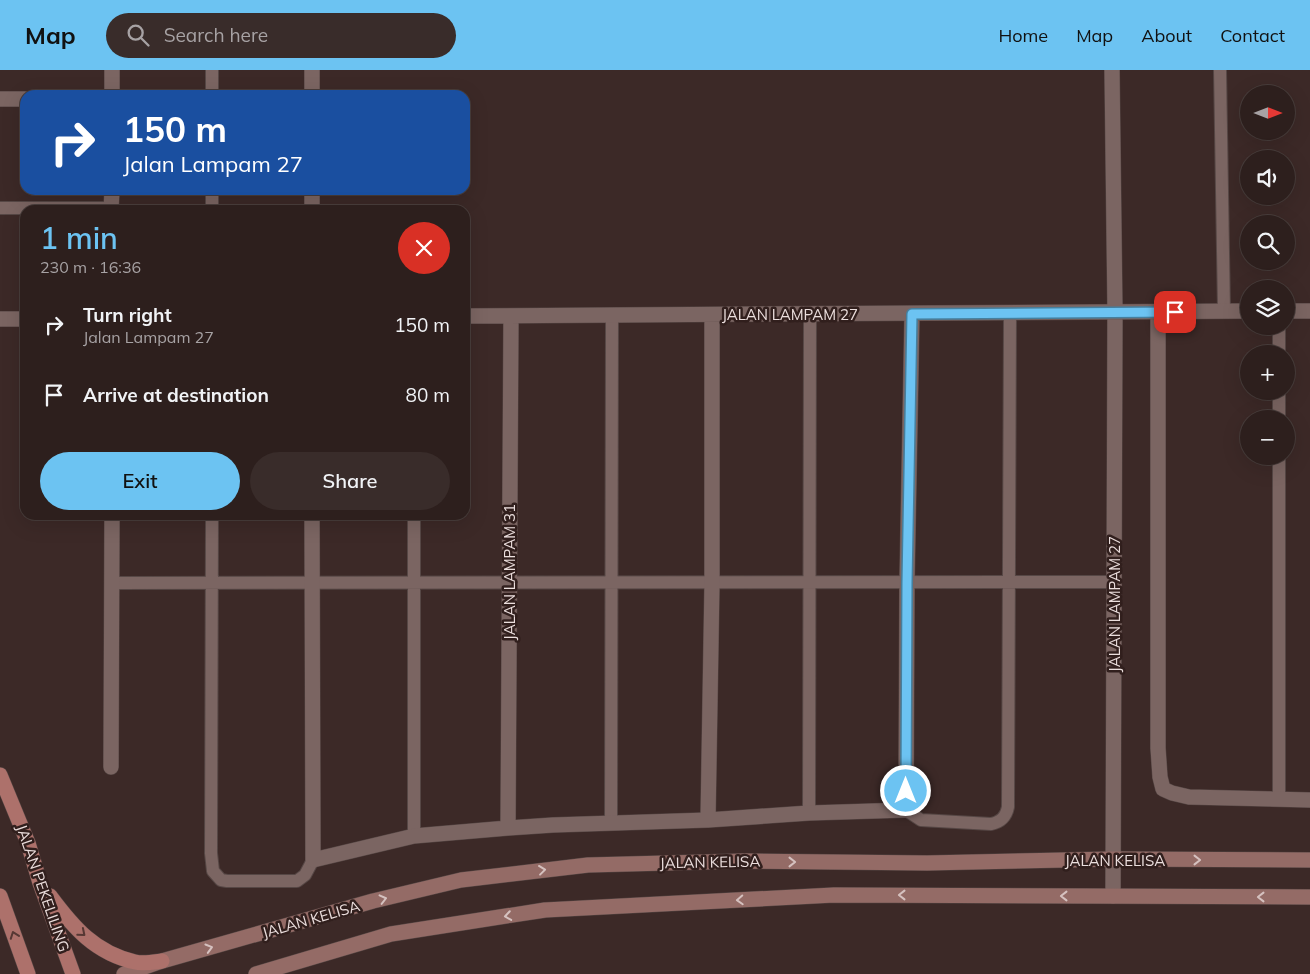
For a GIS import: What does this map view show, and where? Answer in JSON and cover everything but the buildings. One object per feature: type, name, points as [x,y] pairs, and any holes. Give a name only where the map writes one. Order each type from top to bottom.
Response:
[{"type":"main road","name":"JALAN PEKELILING","points":[[0,775],[28,843],[40,883],[73,974]]},
{"type":"main road","name":"JALAN KELISA","points":[[124,974],[162,961],[373,901],[461,880],[588,864],[745,861],[928,863],[1113,860],[1310,860]]},
{"type":"main road","points":[[40,883],[70,924],[101,950],[136,962],[162,961]]},
{"type":"main road","points":[[256,974],[391,934],[545,910],[834,895],[1310,897]]},
{"type":"main road","points":[[0,896],[28,974]]},
{"type":"street","points":[[112,70],[112,90]]},
{"type":"street","points":[[312,70],[312,90]]},
{"type":"street","points":[[1112,70],[1115,312]]},
{"type":"street","points":[[0,99],[20,99]]},
{"type":"street","points":[[1295,311],[1310,311]]},
{"type":"street","name":"JALAN LAMPAM 27","points":[[1113,896],[1115,312]]},
{"type":"street","points":[[1158,312],[1158,748],[1160,777],[1163,789],[1189,797],[1310,800]]},
{"type":"street","name":"JALAN LAMPAM 27","points":[[470,316],[1240,312]]},
{"type":"street","points":[[312,520],[313,860],[414,836],[508,828],[906,810],[907,583],[912,314]]},
{"type":"street","points":[[708,820],[712,583],[712,315]]},
{"type":"street","name":"JALAN LAMPAM 31","points":[[508,828],[511,316]]},
{"type":"street","points":[[0,319],[20,318]]},
{"type":"street","points":[[112,520],[112,766]]},
{"type":"lane","points":[[212,70],[212,90]]},
{"type":"lane","points":[[1220,70],[1224,312]]},
{"type":"lane","points":[[0,208],[20,208]]},
{"type":"lane","points":[[906,810],[921,820],[991,824],[998,823],[1006,814],[1008,807],[1010,313]]},
{"type":"lane","points":[[809,813],[810,314]]},
{"type":"lane","points":[[611,823],[612,315]]},
{"type":"lane","points":[[1279,465],[1279,800]]},
{"type":"lane","points":[[212,520],[211,853],[213,871],[221,880],[228,881],[297,881],[305,875],[313,860]]},
{"type":"lane","points":[[414,520],[414,836]]},
{"type":"lane","points":[[112,582],[1114,582]]},
{"type":"route","points":[[906,791],[907,583],[912,314],[1175,312]]}]
